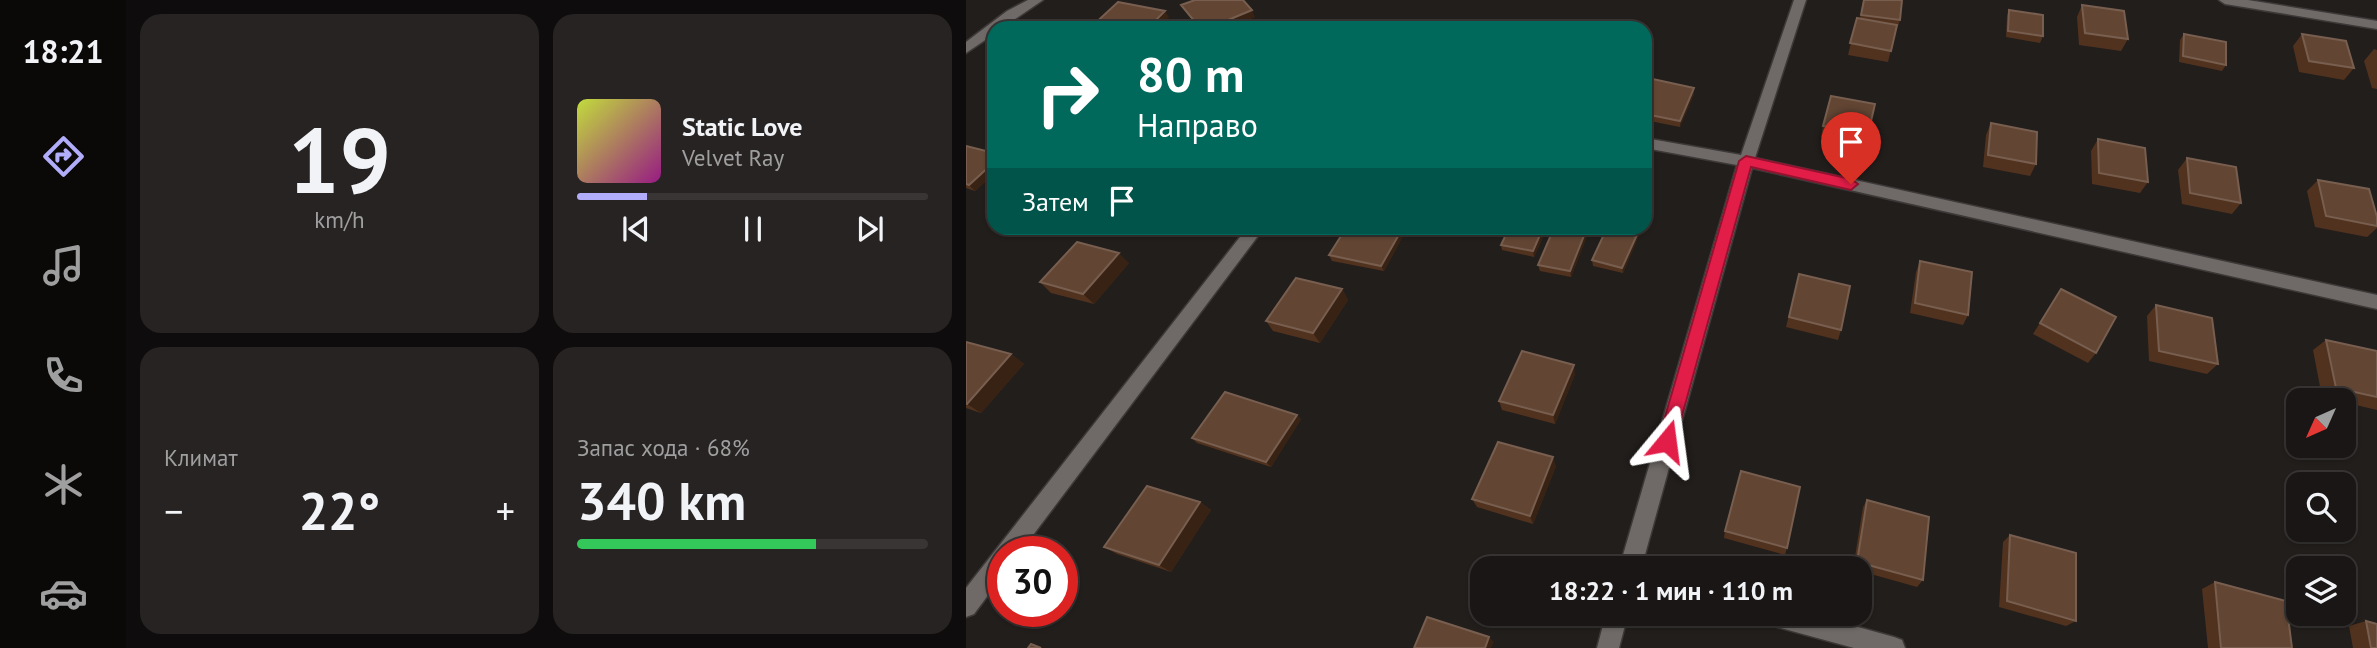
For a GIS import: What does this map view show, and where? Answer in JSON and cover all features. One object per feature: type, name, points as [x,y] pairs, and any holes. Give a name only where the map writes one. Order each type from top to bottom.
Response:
[{"type":"street","points":[[1003,21],[1037,0]]},
{"type":"street","points":[[1634,556],[1746,161],[1800,0]]},
{"type":"street","points":[[2225,0],[2377,25]]},
{"type":"street","points":[[966,49],[987,33]]},
{"type":"street","points":[[1652,144],[1746,161],[2377,302]]},
{"type":"street","points":[[1020,536],[1251,235]]},
{"type":"street","points":[[966,606],[987,579]]},
{"type":"street","points":[[1608,648],[1614,626]]},
{"type":"street","points":[[1814,626],[1894,648]]},
{"type":"building","points":[[1195,0],[1243,0],[1252,10],[1226,21],[1194,21],[1181,5]]},
{"type":"building","points":[[1864,0],[1902,0],[1900,20],[1861,15]]},
{"type":"building","points":[[1118,2],[1165,11],[1155,21],[1098,21]]},
{"type":"building","points":[[2082,5],[2124,11],[2128,39],[2085,33]]},
{"type":"building","points":[[2009,10],[2043,15],[2043,36],[2008,31]]},
{"type":"building","points":[[1857,18],[1897,25],[1891,51],[1850,43]]},
{"type":"building","points":[[2184,34],[2226,42],[2226,65],[2183,56]]},
{"type":"building","points":[[2302,34],[2346,41],[2354,68],[2309,61]]},
{"type":"building","points":[[1652,79],[1694,88],[1680,121],[1652,115]]},
{"type":"building","points":[[1831,96],[1875,104],[1868,134],[1823,126]]},
{"type":"building","points":[[1991,123],[2037,132],[2036,164],[1988,155]]},
{"type":"building","points":[[2098,139],[2145,148],[2148,182],[2099,173]]},
{"type":"building","points":[[966,146],[987,151],[987,168],[969,185],[966,184]]},
{"type":"building","points":[[2187,158],[2236,167],[2241,203],[2190,193]]},
{"type":"building","points":[[2318,180],[2369,189],[2377,226],[2326,216]]},
{"type":"building","points":[[1342,235],[1399,235],[1381,266],[1329,255]]},
{"type":"building","points":[[1506,235],[1540,235],[1533,251],[1501,245]]},
{"type":"building","points":[[1551,235],[1584,235],[1570,271],[1538,265]]},
{"type":"building","points":[[1604,235],[1637,235],[1622,268],[1592,260]]},
{"type":"building","points":[[1077,242],[1119,253],[1083,294],[1040,282]]},
{"type":"building","points":[[1920,261],[1972,272],[1968,315],[1915,303]]},
{"type":"building","points":[[1799,274],[1850,286],[1841,330],[1789,317]]},
{"type":"building","points":[[1296,278],[1342,289],[1313,333],[1266,321]]},
{"type":"building","points":[[2061,289],[2116,317],[2096,353],[2040,323]]},
{"type":"building","points":[[2156,305],[2212,318],[2218,364],[2159,351]]},
{"type":"building","points":[[2326,340],[2377,351],[2377,397],[2356,392],[2356,388],[2336,388]]},
{"type":"building","points":[[966,342],[1011,354],[967,404],[966,404]]},
{"type":"building","points":[[1522,351],[1574,365],[1553,415],[1499,401]]},
{"type":"building","points":[[1225,392],[1297,415],[1266,462],[1192,438]]},
{"type":"building","points":[[1498,442],[1553,457],[1530,516],[1472,499]]},
{"type":"building","points":[[1741,471],[1800,487],[1787,548],[1725,531]]},
{"type":"building","points":[[1147,486],[1200,502],[1159,565],[1104,547]]},
{"type":"building","points":[[1867,500],[1929,517],[1923,580],[1872,566],[1872,556],[1858,556]]},
{"type":"building","points":[[2010,535],[2076,553],[2076,621],[2007,601]]},
{"type":"building","points":[[2215,582],[2286,601],[2286,626],[2289,626],[2292,648],[2221,648]]},
{"type":"building","points":[[1427,617],[1489,637],[1485,648],[1414,648]]},
{"type":"building","points":[[2366,621],[2377,624],[2377,648],[2371,648]]},
{"type":"route","points":[[1667,441],[1746,161],[1851,184]]}]
